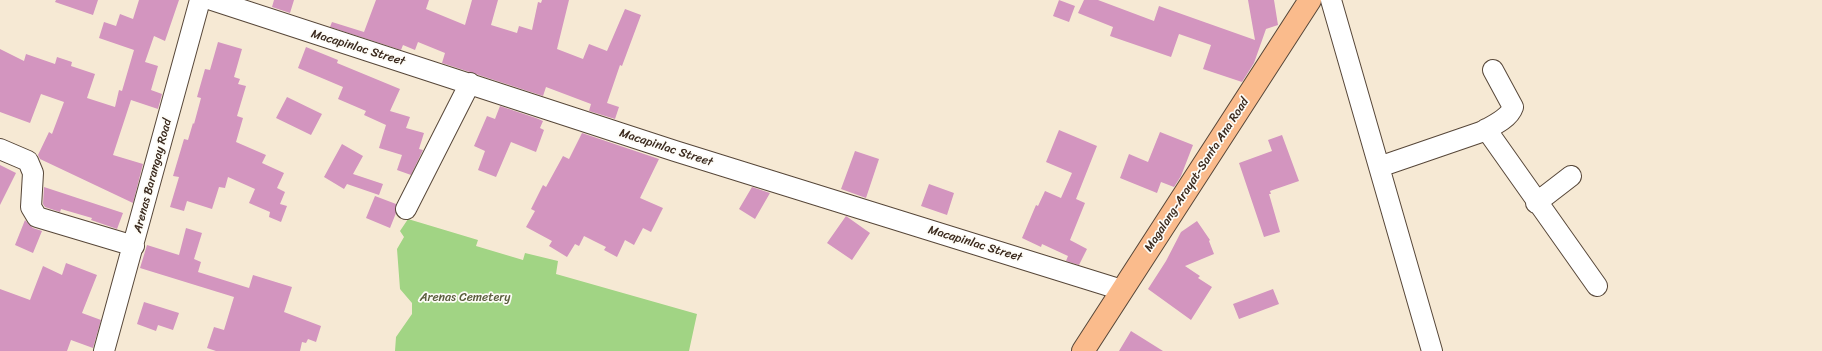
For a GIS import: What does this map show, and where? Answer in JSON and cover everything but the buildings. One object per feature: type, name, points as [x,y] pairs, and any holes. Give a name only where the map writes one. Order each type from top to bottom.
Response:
[{"type":"main road","name":"Magalang-Arayat-Santa Ana Road","points":[[1083,351],[1310,0]]},
{"type":"street","name":"Arenas Barangay Road","points":[[104,351],[134,246],[200,0]]},
{"type":"street","name":"Macapinlac Street","points":[[212,0],[261,18],[470,83],[675,151],[1122,290]]},
{"type":"street","points":[[1330,0],[1432,351]]},
{"type":"street","points":[[1379,167],[1486,129],[1511,112],[1513,107],[1493,70]]},
{"type":"street","points":[[406,209],[470,83]]},
{"type":"street","points":[[1486,129],[1536,203],[1597,286]]},
{"type":"street","points":[[0,149],[28,161],[33,172],[31,207],[37,217],[134,246]]},
{"type":"street","points":[[1536,203],[1571,176]]},
{"type":"green space","name":"Arenas Cemetery","points":[[408,219],[478,240],[476,246],[523,260],[525,253],[558,261],[556,274],[697,314],[689,351],[395,351],[396,337],[412,314],[412,303],[400,289],[397,249],[404,237],[400,231]]}]
